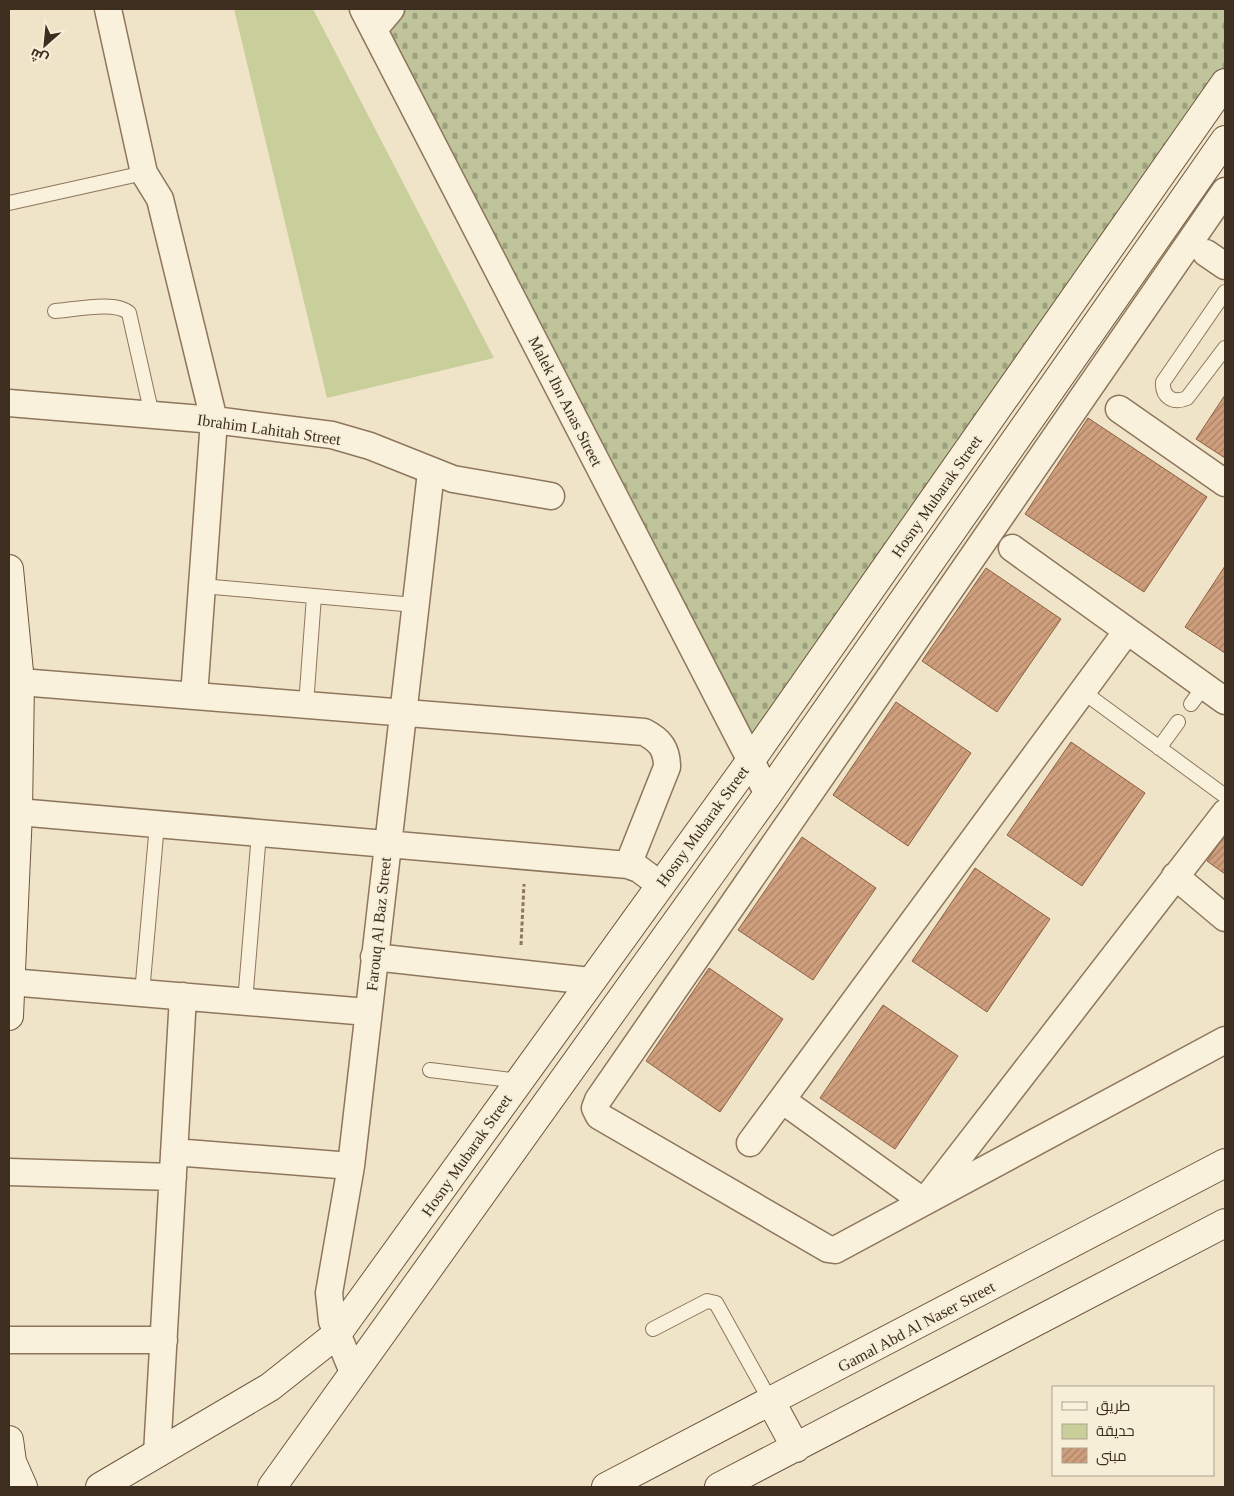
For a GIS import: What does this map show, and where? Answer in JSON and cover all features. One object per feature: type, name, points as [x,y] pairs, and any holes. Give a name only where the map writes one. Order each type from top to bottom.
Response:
[{"type":"street","points":[[108,9],[144,173],[160,199],[214,420],[194,696]]},
{"type":"street","points":[[368,19],[391,9]]},
{"type":"street","name":"Malek Ibn Anas Street","points":[[368,19],[768,794]]},
{"type":"street","name":"Hosny Mubarak Street","points":[[100,1487],[270,1387],[337,1334],[520,1081],[659,884],[751,760],[1225,83]]},
{"type":"street","name":"Hosny Mubarak Street","points":[[272,1487],[768,794],[1225,140]]},
{"type":"street","points":[[1225,191],[596,1103],[599,1116],[828,1249],[838,1248],[1225,1040]]},
{"type":"street","name":"Ibrahim Lahitah Street","points":[[9,403],[214,420],[332,435],[370,446],[431,472],[476,484],[551,496]]},
{"type":"street","points":[[1119,409],[1225,483]]},
{"type":"street","name":"Farouq Al Baz Street","points":[[354,1372],[332,1321],[329,1293],[350,1166],[401,713],[431,472]]},
{"type":"street","points":[[1012,548],[1127,631],[1198,695],[1225,701]]},
{"type":"street","points":[[9,570],[20,682],[18,812],[9,1016]]},
{"type":"street","points":[[750,1143],[1127,631]]},
{"type":"street","points":[[20,682],[644,732],[655,737],[665,750],[667,767],[628,865]]},
{"type":"street","points":[[18,812],[628,865],[638,869],[659,884]]},
{"type":"street","points":[[924,1202],[1225,812]]},
{"type":"street","points":[[1176,876],[1225,918]]},
{"type":"street","points":[[374,957],[590,981]]},
{"type":"street","points":[[10,982],[368,1012]]},
{"type":"street","points":[[158,1454],[183,996]]},
{"type":"street","points":[[782,1100],[924,1202]]},
{"type":"street","points":[[174,1152],[350,1166]]},
{"type":"street","name":"Gamal Abd Al Naser Street","points":[[606,1487],[1225,1163]]},
{"type":"street","points":[[9,1172],[173,1177]]},
{"type":"street","points":[[719,1487],[1225,1223]]},
{"type":"street","points":[[9,1340],[164,1340]]},
{"type":"street","points":[[771,1402],[796,1448]]},
{"type":"street","points":[[9,1440],[12,1462],[23,1487]]},
{"type":"lane","points":[[9,203],[144,173]]},
{"type":"lane","points":[[1225,292],[1163,382],[1162,389],[1166,396],[1180,401],[1188,398],[1225,348]]},
{"type":"lane","points":[[55,311],[114,306],[125,308],[129,313],[152,415]]},
{"type":"lane","points":[[202,586],[415,605]]},
{"type":"lane","points":[[306,705],[314,596]]},
{"type":"lane","points":[[1082,691],[1225,796]]},
{"type":"lane","points":[[1160,748],[1178,722]]},
{"type":"lane","points":[[142,993],[157,824]]},
{"type":"lane","points":[[244,1002],[259,833]]},
{"type":"lane","points":[[430,1070],[520,1081]]},
{"type":"lane","points":[[653,1329],[707,1301],[716,1303],[771,1402]]},
{"type":"path","points":[[520,974],[526,856]]},
{"type":"green space","points":[[234,9],[313,9],[494,358],[327,398]]},
{"type":"green space","points":[[397,9],[1225,9],[1225,76],[751,760],[380,29]]},
{"type":"building","points":[[1225,395],[1225,458],[1196,439]]},
{"type":"building","points":[[1088,418],[1207,497],[1144,592],[1025,514]]},
{"type":"building","points":[[1225,566],[1225,653],[1185,627]]},
{"type":"building","points":[[986,568],[1061,619],[997,712],[922,661]]},
{"type":"building","points":[[896,702],[971,753],[908,846],[833,795]]},
{"type":"building","points":[[1071,742],[1145,793],[1082,886],[1007,835]]},
{"type":"building","points":[[1225,835],[1225,874],[1207,861]]},
{"type":"building","points":[[802,837],[876,888],[813,980],[738,930]]},
{"type":"building","points":[[975,868],[1050,919],[987,1012],[912,961]]},
{"type":"building","points":[[709,968],[783,1019],[720,1112],[646,1061]]},
{"type":"building","points":[[883,1005],[958,1056],[895,1149],[820,1098]]}]
